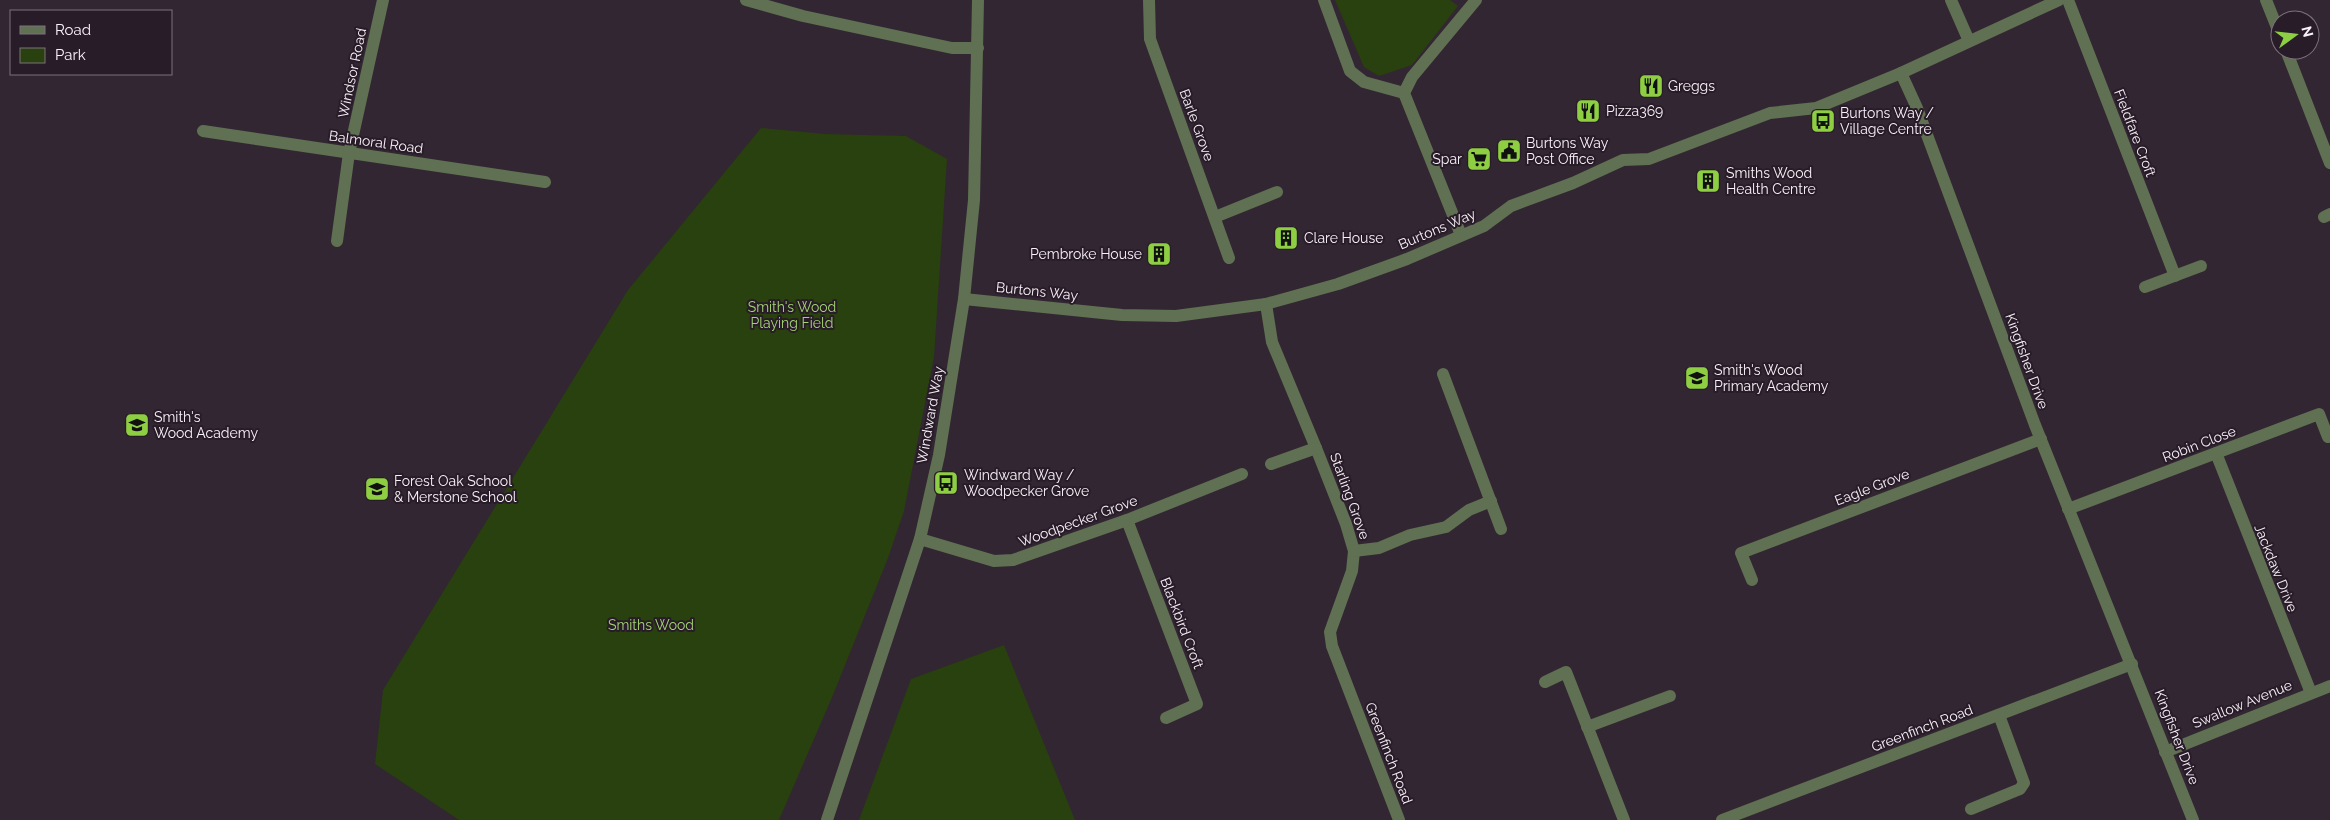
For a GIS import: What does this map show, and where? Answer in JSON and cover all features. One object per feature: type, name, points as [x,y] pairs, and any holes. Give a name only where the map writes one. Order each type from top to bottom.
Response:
[{"type":"street","name":"Windsor Road","points":[[337,241],[349,153],[383,0]]},
{"type":"street","points":[[746,0],[802,16],[952,48],[978,48]]},
{"type":"street","name":"Windward Way","points":[[827,820],[920,539],[939,455],[964,299],[974,200],[978,0]]},
{"type":"street","name":"Barle Grove","points":[[1149,0],[1150,39],[1229,258]]},
{"type":"street","points":[[1324,0],[1350,71],[1364,82],[1404,93]]},
{"type":"street","points":[[1461,235],[1404,93],[1412,78],[1476,0]]},
{"type":"street","points":[[1951,0],[1969,41]]},
{"type":"street","points":[[1901,73],[2059,0]]},
{"type":"street","name":"Fieldfare Croft","points":[[2068,0],[2175,276]]},
{"type":"street","points":[[2290,60],[2330,163]]},
{"type":"street","name":"Burtons Way","points":[[964,299],[1122,315],[1158,316],[1176,316],[1266,304],[1338,284],[1407,259],[1484,226],[1511,206],[1623,160],[1649,159],[1770,113],[1816,108],[1901,73]]},
{"type":"street","name":"Kingfisher Drive","points":[[1901,73],[1917,108],[2068,509],[2132,664],[2193,820]]},
{"type":"street","name":"Balmoral Road","points":[[203,132],[545,182]]},
{"type":"street","points":[[1215,217],[1277,192]]},
{"type":"street","points":[[2145,287],[2201,266]]},
{"type":"street","name":"Starling Grove","points":[[1266,304],[1272,342],[1346,524],[1354,551],[1352,571],[1330,632],[1332,646],[1352,696]]},
{"type":"street","points":[[1443,374],[1501,529]]},
{"type":"street","name":"Robin Close","points":[[2068,509],[2319,414],[2328,437]]},
{"type":"street","name":"Eagle Grove","points":[[1752,580],[1742,553],[2041,439]]},
{"type":"street","points":[[1271,464],[1316,448]]},
{"type":"street","name":"Jackdaw Drive","points":[[2216,453],[2311,693]]},
{"type":"street","name":"Woodpecker Grove","points":[[920,539],[994,561],[1013,560],[1127,520],[1242,474]]},
{"type":"street","points":[[1354,551],[1380,548],[1410,535],[1446,527],[1468,510],[1491,501]]},
{"type":"street","name":"Blackbird Croft","points":[[1127,520],[1197,704],[1166,718]]},
{"type":"street","name":"Greenfinch Road","points":[[1722,820],[2132,664]]},
{"type":"street","points":[[1545,682],[1566,672],[1624,820]]},
{"type":"street","name":"Swallow Avenue","points":[[2165,752],[2330,686]]},
{"type":"street","name":"Greenfinch Road","points":[[1352,696],[1399,820]]},
{"type":"street","points":[[1587,727],[1670,696]]},
{"type":"street","points":[[1971,809],[2020,789],[2024,783],[1999,715]]},
{"type":"green space","points":[[1335,0],[1450,0],[1458,6],[1412,65],[1379,76],[1364,67]]},
{"type":"green space","name":"Smiths Wood","points":[[761,128],[825,134],[906,136],[947,159],[934,357],[904,511],[888,558],[833,695],[779,820],[459,820],[375,764],[383,690],[628,290]]},
{"type":"green space","points":[[1004,645],[1075,820],[859,820],[911,679]]},
{"type":"place","name":"Greggs","points":[[1651,86]]},
{"type":"place","name":"Pizza369","points":[[1588,111]]},
{"type":"place","name":"Burtons Way / Village Centre","points":[[1823,121]]},
{"type":"place","name":"Burtons Way Post Office","points":[[1509,151]]},
{"type":"place","name":"Spar","points":[[1479,159]]},
{"type":"place","name":"Smiths Wood Health Centre","points":[[1708,181]]},
{"type":"place","name":"Clare House","points":[[1286,238]]},
{"type":"place","name":"Pembroke House","points":[[1159,254]]},
{"type":"place","name":"Smith's Wood Primary Academy","points":[[1697,378]]},
{"type":"place","name":"Smith's Wood Academy","points":[[137,425]]},
{"type":"place","name":"Windward Way / Woodpecker Grove","points":[[946,483]]},
{"type":"place","name":"Forest Oak School & Merstone School","points":[[377,489]]},
{"type":"park label","name":"Smith's Wood Playing Field","points":[[792,316]]}]
